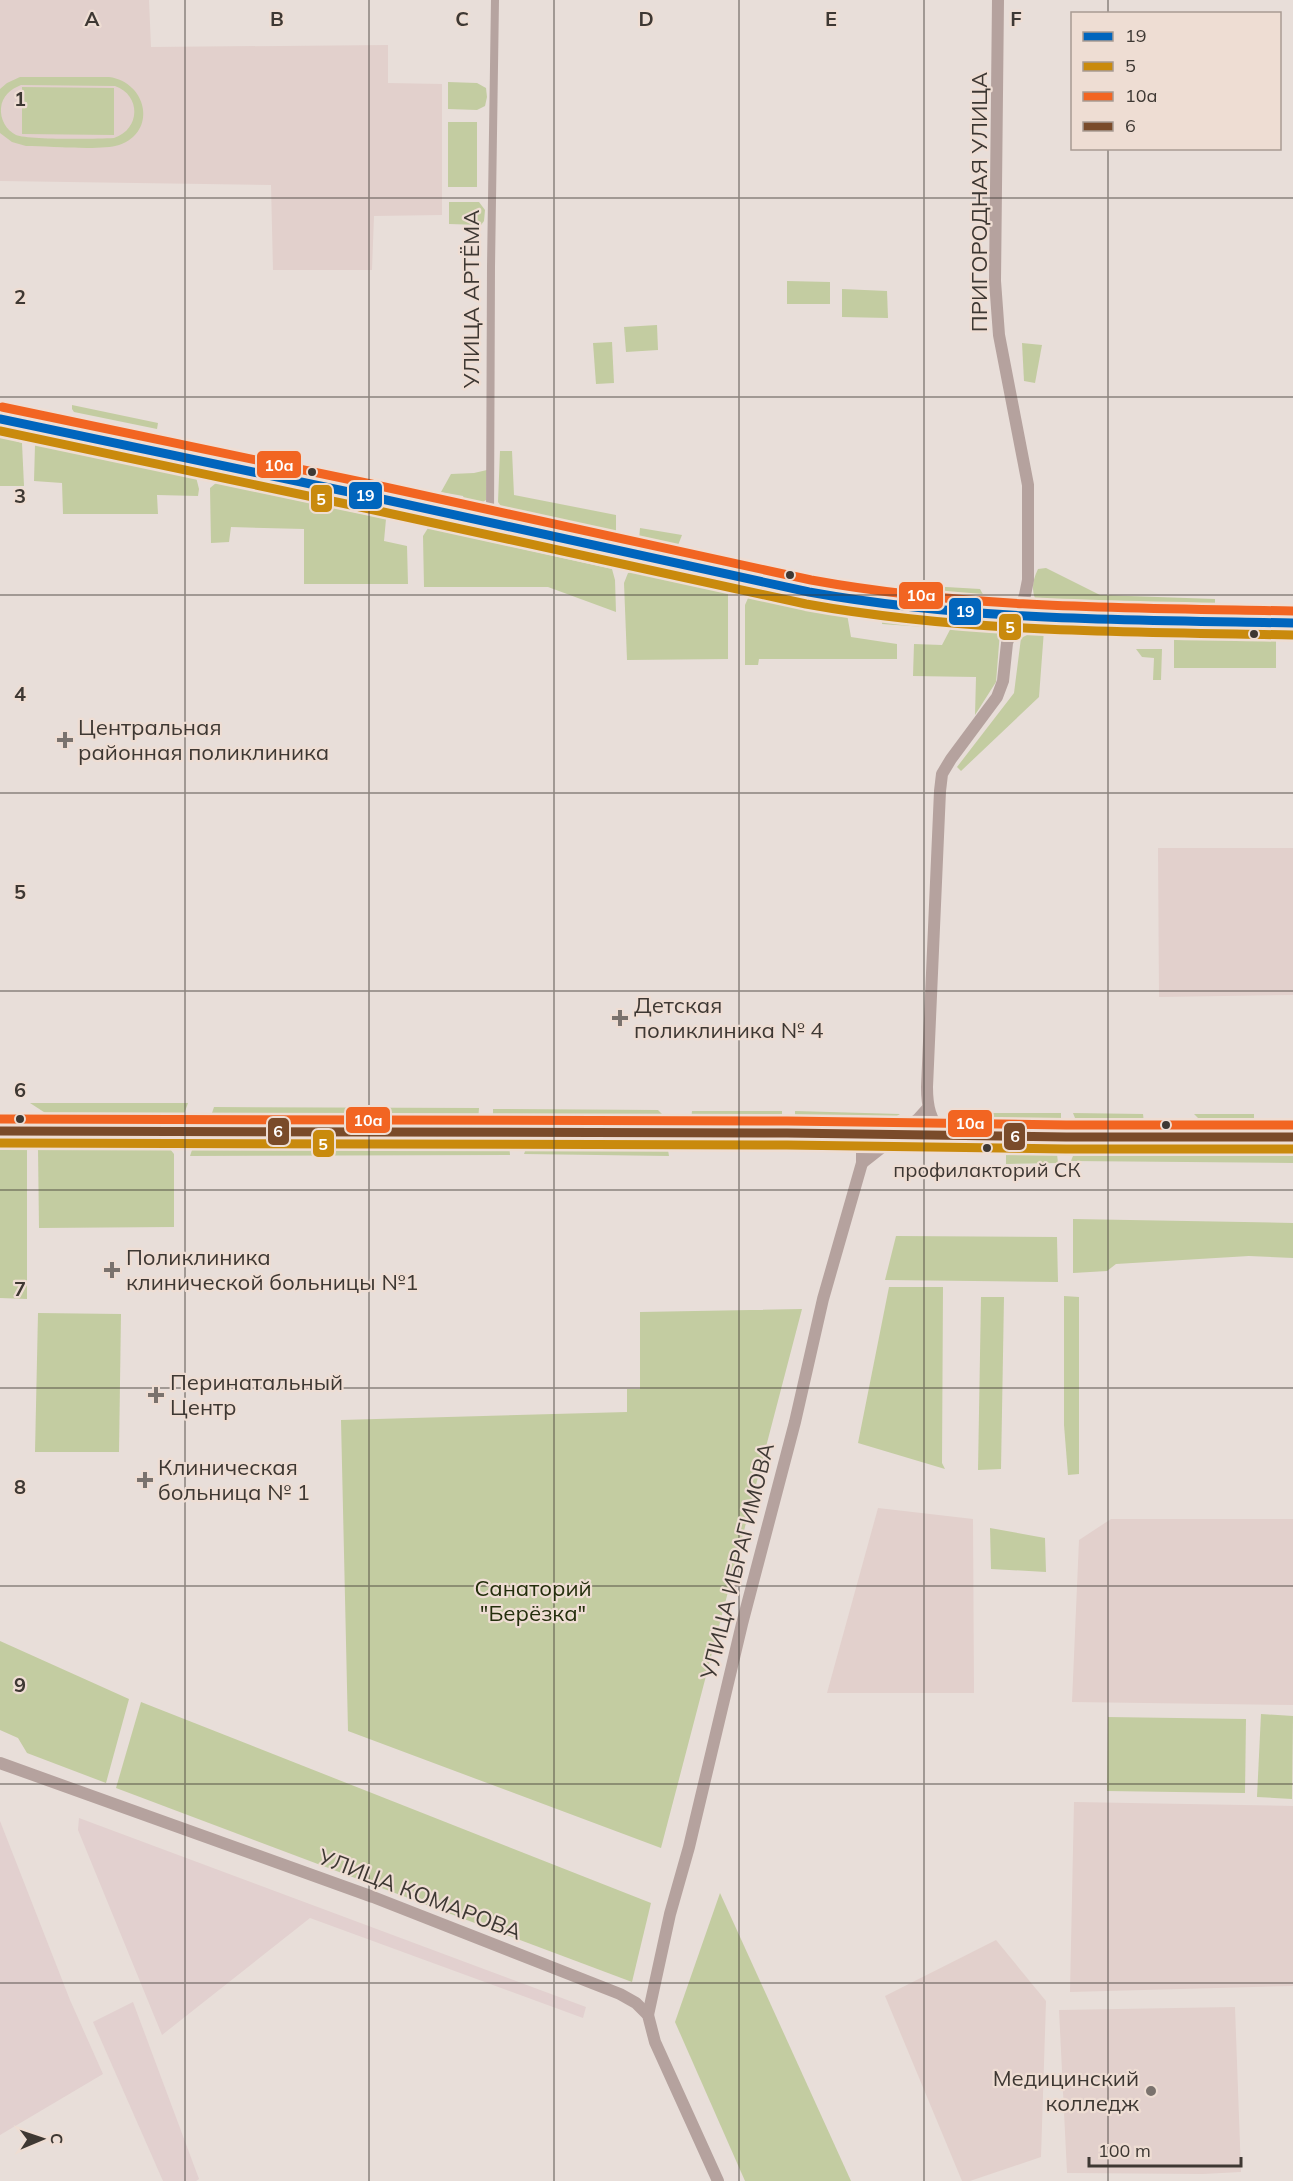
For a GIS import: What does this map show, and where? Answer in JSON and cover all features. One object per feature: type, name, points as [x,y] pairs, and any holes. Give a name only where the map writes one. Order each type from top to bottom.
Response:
[{"type":"main road","name":"ПРИГОРОДНАЯ УЛИЦА","points":[[927,1109],[942,774],[997,698],[1003,681],[1007,643],[1025,595],[1028,580],[1028,485],[997,316],[995,269],[998,0]]},
{"type":"main road","points":[[0,419],[809,592],[870,603],[1016,616],[1293,623]]},
{"type":"main road","points":[[862,1162],[918,1119],[927,1109],[934,1125],[943,1135]]},
{"type":"main road","points":[[0,1131],[1293,1137]]},
{"type":"main road","name":"УЛИЦА ИБРАГИМОВА","points":[[648,2015],[670,1914],[689,1847],[742,1624],[795,1422],[823,1299],[862,1162],[862,1134]]},
{"type":"main road","name":"УЛИЦА КОМАРОВА","points":[[0,1763],[384,1901],[620,1994],[636,2003],[648,2015]]},
{"type":"main road","points":[[648,2015],[655,2042],[718,2181]]},
{"type":"street","name":"УЛИЦА АРТЁМА","points":[[490,522],[495,0]]},
{"type":"shaded area","points":[[0,0],[149,0],[151,47],[388,45],[388,83],[442,84],[442,215],[374,216],[372,270],[273,270],[271,185],[0,181]]},
{"type":"shaded area","points":[[1158,848],[1293,848],[1293,995],[1159,997]]},
{"type":"shaded area","points":[[878,1508],[973,1519],[974,1693],[827,1693]]},
{"type":"shaded area","points":[[1111,1519],[1293,1519],[1293,1705],[1072,1702],[1079,1540]]},
{"type":"shaded area","points":[[1074,1802],[1293,1806],[1293,1986],[1070,1992]]},
{"type":"shaded area","points":[[79,1818],[586,2007],[583,2018],[310,1918],[162,2035],[78,1830]]},
{"type":"shaded area","points":[[0,1821],[70,2000],[103,2074],[0,2135]]},
{"type":"shaded area","points":[[996,1940],[1046,2001],[1041,2157],[970,2181],[962,2181],[885,1996]]},
{"type":"shaded area","points":[[133,2002],[199,2179],[196,2181],[163,2181],[93,2022]]},
{"type":"shaded area","name":"Медицинский колледж","points":[[1235,2007],[1241,2172],[1067,2173],[1059,2010]]},
{"type":"green space","points":[[20,77],[109,77],[122,81],[132,88],[143,108],[143,119],[139,130],[131,139],[119,145],[87,148],[26,146],[12,142],[0,133],[0,89]],"holes":[[[21,85],[115,86],[124,90],[130,97],[134,112],[129,127],[123,134],[114,138],[23,137],[16,135],[4,124],[1,108],[5,97]]]},
{"type":"green space","points":[[448,82],[477,83],[486,88],[485,106],[477,110],[448,109]]},
{"type":"green space","points":[[22,87],[114,88],[114,135],[22,134]]},
{"type":"green space","points":[[448,122],[477,122],[477,187],[448,187]]},
{"type":"green space","points":[[449,202],[479,202],[485,210],[484,221],[481,225],[449,224]]},
{"type":"green space","points":[[787,281],[830,282],[830,304],[787,304]]},
{"type":"green space","points":[[842,289],[887,291],[888,318],[842,317]]},
{"type":"green space","points":[[657,325],[658,350],[626,352],[624,327]]},
{"type":"green space","points":[[612,342],[614,383],[596,384],[593,343]]},
{"type":"green space","points":[[1022,343],[1042,345],[1035,383],[1024,381]]},
{"type":"green space","points":[[72,405],[158,423],[157,429],[74,412]]},
{"type":"green space","points":[[0,436],[22,443],[24,486],[0,486]]},
{"type":"green space","points":[[40,443],[196,477],[198,496],[157,495],[158,514],[63,514],[62,483],[34,481],[35,445]]},
{"type":"green space","points":[[500,451],[512,451],[514,495],[616,515],[616,534],[612,539],[507,515],[498,502]]},
{"type":"green space","points":[[487,470],[486,500],[477,506],[466,504],[463,496],[441,492],[451,474]]},
{"type":"green space","points":[[216,483],[386,519],[384,541],[407,546],[408,584],[304,584],[304,529],[231,527],[229,542],[211,543],[210,488]]},
{"type":"green space","points":[[428,528],[612,569],[615,580],[616,612],[548,587],[424,587],[423,536]]},
{"type":"green space","points":[[640,528],[682,535],[675,553],[643,546],[639,540]]},
{"type":"green space","points":[[1046,568],[1100,595],[1215,599],[1215,609],[1040,607],[1035,598],[1033,584],[1038,569]]},
{"type":"green space","points":[[635,571],[728,592],[728,659],[627,660],[624,583],[628,573]]},
{"type":"green space","points":[[912,585],[980,589],[986,600],[917,595],[912,592]]},
{"type":"green space","points":[[749,596],[847,614],[851,637],[897,644],[897,659],[759,659],[758,665],[745,665],[745,605]]},
{"type":"green space","points":[[883,616],[943,621],[939,628],[882,624]]},
{"type":"green space","points":[[953,624],[995,626],[1000,632],[996,682],[975,715],[976,677],[913,676],[914,644],[942,645]]},
{"type":"green space","points":[[1044,630],[1039,697],[961,771],[957,767],[1014,693],[1021,638]]},
{"type":"green space","points":[[1174,632],[1230,633],[1257,637],[1275,633],[1293,633],[1293,641],[1276,641],[1276,668],[1174,668]]},
{"type":"green space","points":[[1136,649],[1162,649],[1161,680],[1153,680],[1154,658],[1142,657]]},
{"type":"green space","points":[[30,1103],[188,1103],[183,1117],[50,1116]]},
{"type":"green space","points":[[214,1107],[479,1108],[478,1122],[214,1120],[212,1113]]},
{"type":"green space","points":[[493,1109],[658,1110],[663,1115],[661,1120],[655,1122],[493,1122]]},
{"type":"green space","points":[[692,1111],[782,1111],[782,1121],[691,1120]]},
{"type":"green space","points":[[795,1111],[900,1114],[889,1121],[795,1120]]},
{"type":"green space","points":[[947,1113],[1061,1113],[1061,1123],[947,1122]]},
{"type":"green space","points":[[1073,1113],[1143,1114],[1144,1123],[1077,1123]]},
{"type":"green space","points":[[1194,1114],[1254,1114],[1254,1123],[1203,1123]]},
{"type":"green space","points":[[509,1143],[510,1155],[190,1156],[196,1144]]},
{"type":"green space","points":[[528,1143],[667,1144],[669,1156],[524,1154]]},
{"type":"green space","points":[[0,1148],[27,1148],[27,1299],[0,1298]]},
{"type":"green space","points":[[1051,1148],[1057,1154],[1058,1163],[1006,1164],[1006,1149]]},
{"type":"green space","points":[[1076,1148],[1293,1149],[1293,1163],[1071,1161]]},
{"type":"green space","points":[[38,1149],[170,1149],[174,1154],[174,1227],[39,1228]]},
{"type":"green space","points":[[1073,1219],[1293,1223],[1293,1258],[1249,1256],[1116,1264],[1107,1271],[1073,1273]]},
{"type":"green space","points":[[896,1236],[1057,1237],[1058,1282],[885,1280]]},
{"type":"green space","points":[[889,1287],[943,1287],[942,1463],[945,1469],[858,1443]]},
{"type":"green space","points":[[1064,1296],[1079,1297],[1079,1474],[1068,1475],[1064,1425]]},
{"type":"green space","points":[[981,1297],[1004,1297],[1001,1469],[978,1470]]},
{"type":"green space","name":"Санаторий \"Берёзка\"","points":[[802,1309],[661,1848],[348,1731],[341,1420],[627,1412],[627,1389],[640,1389],[640,1312]]},
{"type":"green space","points":[[38,1313],[121,1314],[119,1452],[35,1452]]},
{"type":"green space","points":[[990,1528],[1045,1538],[1046,1572],[991,1569]]},
{"type":"green space","points":[[0,1641],[129,1699],[106,1783],[27,1753],[18,1738],[0,1730]]},
{"type":"green space","points":[[141,1702],[651,1903],[632,1982],[116,1788]]},
{"type":"green space","points":[[1261,1714],[1293,1716],[1292,1799],[1257,1797]]},
{"type":"green space","points":[[1108,1717],[1246,1719],[1245,1793],[1107,1791]]},
{"type":"green space","points":[[720,1893],[851,2181],[745,2181],[675,2022]]},
{"type":"transit line","name":"10а","points":[[2,407],[371,484],[811,580],[871,590],[931,597],[1051,605],[1293,611]]},
{"type":"transit line","name":"19","points":[[0,419],[809,592],[869,602],[929,609],[1050,617],[1293,623]]},
{"type":"transit line","name":"5","points":[[0,431],[806,604],[866,614],[988,626],[1110,632],[1293,635]]},
{"type":"transit line","name":"10а","points":[[0,1119],[1293,1125]]},
{"type":"transit line","name":"6","points":[[0,1131],[1293,1137]]},
{"type":"transit line","name":"5","points":[[0,1143],[1293,1149]]},
{"type":"place","name":"Центральная районная поликлиника","points":[[65,740]]},
{"type":"place","name":"Детская поликлиника № 4","points":[[620,1018]]},
{"type":"place","name":"профилакторий СК","points":[[987,1148]]},
{"type":"place","name":"Поликлиника клинической больницы №1","points":[[112,1270]]},
{"type":"place","name":"Перинатальный Центр","points":[[156,1395]]},
{"type":"place","name":"Клиническая больница № 1","points":[[145,1480]]},
{"type":"place","name":"Медицинский колледж","points":[[1151,2091]]}]
